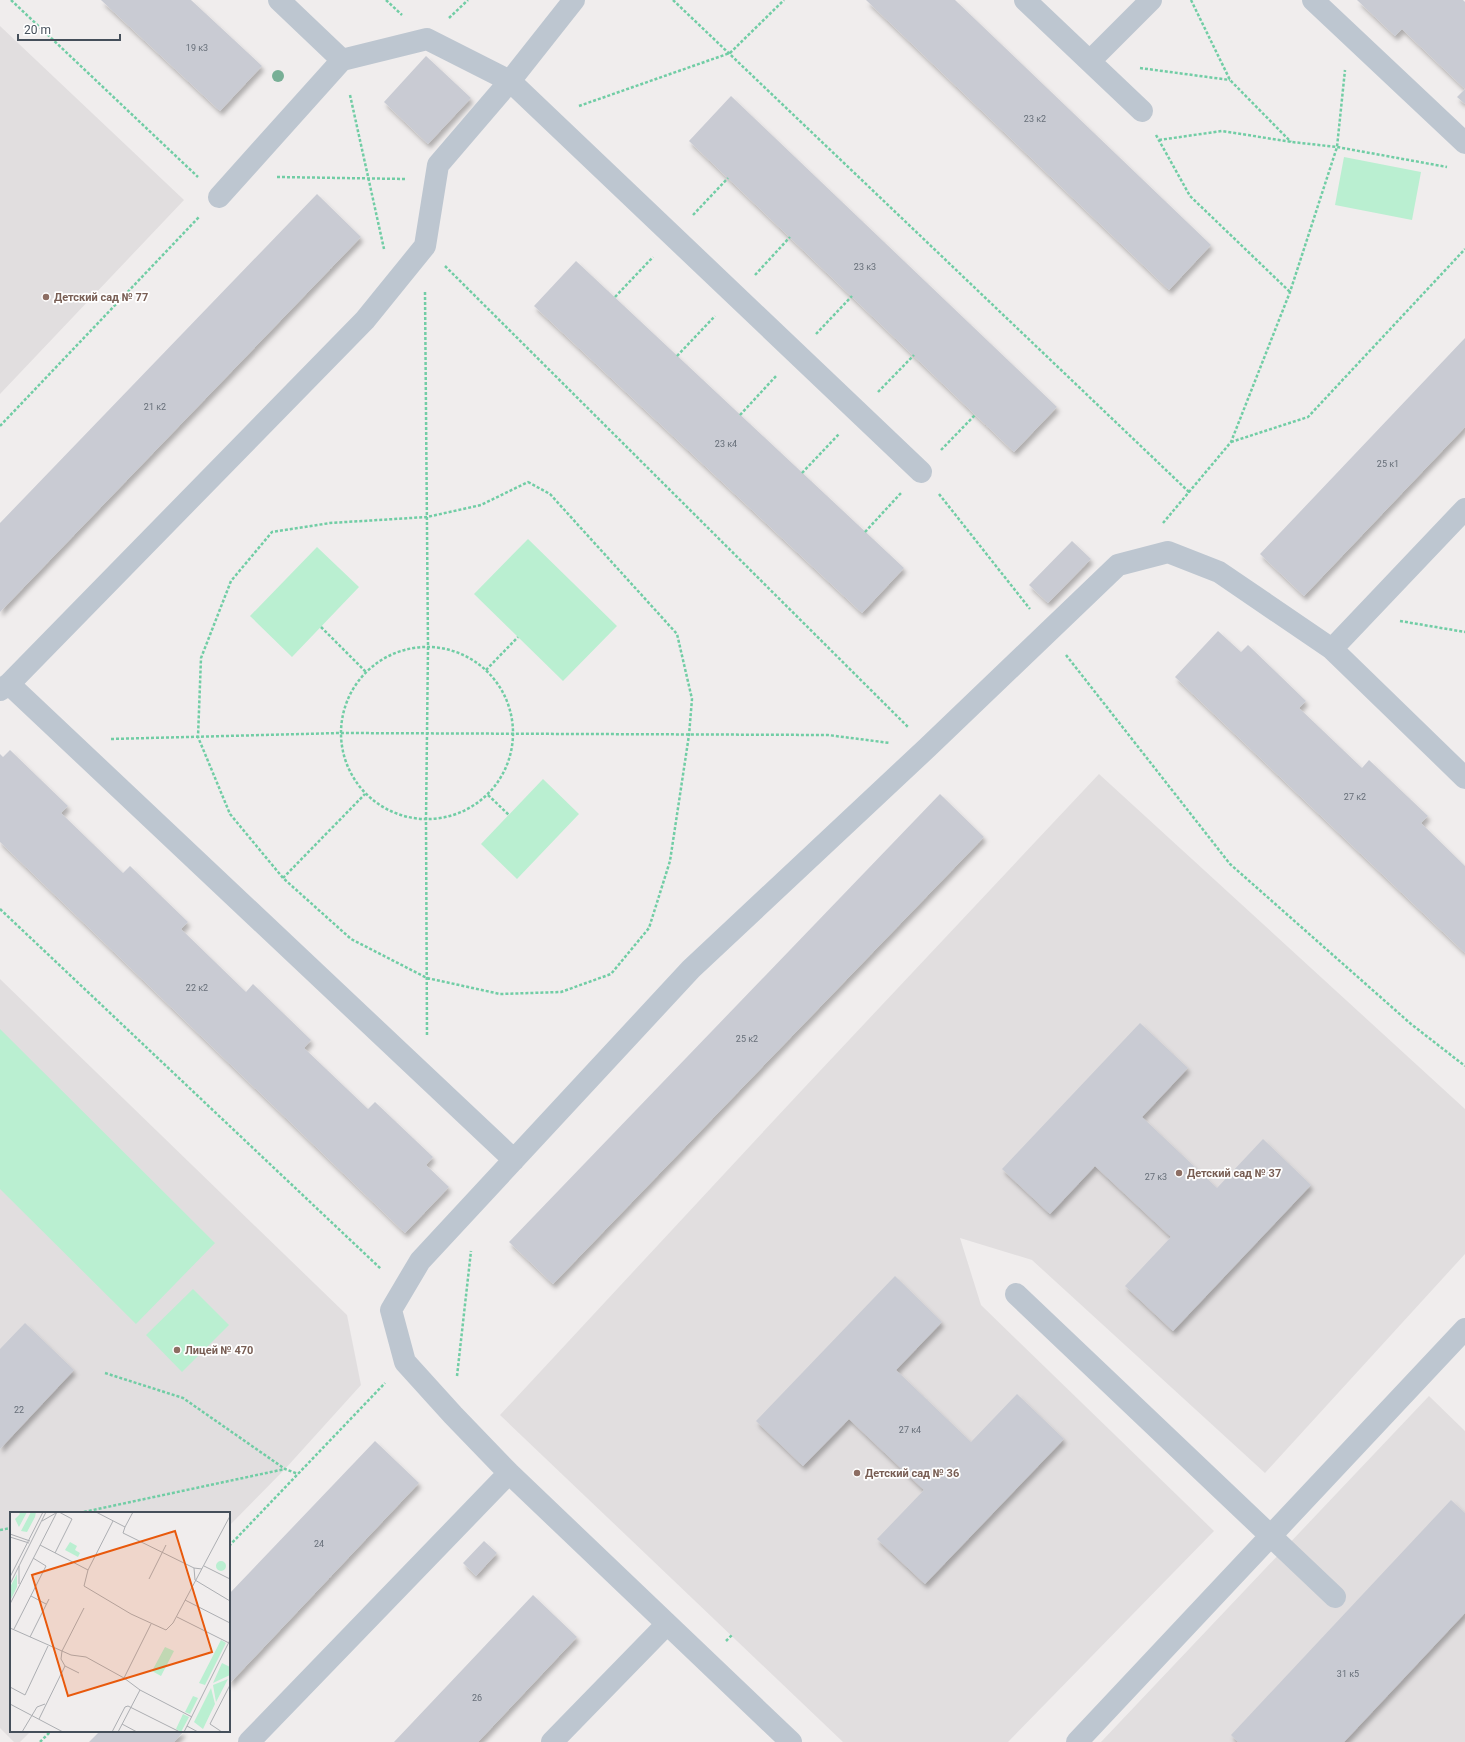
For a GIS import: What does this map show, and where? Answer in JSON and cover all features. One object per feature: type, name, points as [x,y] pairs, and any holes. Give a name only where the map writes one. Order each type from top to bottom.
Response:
[{"type":"lane","points":[[279,0],[342,60]]},
{"type":"lane","points":[[514,1160],[69,740],[4,687],[365,320],[425,246],[438,165],[510,81],[574,0]]},
{"type":"lane","points":[[1025,0],[1142,110]]},
{"type":"lane","points":[[1090,61],[1151,0]]},
{"type":"lane","points":[[1313,0],[1465,143]]},
{"type":"lane","points":[[219,197],[342,60],[427,39],[510,81],[921,472]]},
{"type":"lane","points":[[1332,649],[1465,509]]},
{"type":"lane","points":[[791,1742],[666,1624],[510,1473],[453,1415],[405,1362],[391,1310],[420,1261],[691,969],[928,748],[1118,565],[1168,552],[1219,572],[1332,649],[1465,778]]},
{"type":"lane","points":[[1016,1294],[1272,1535],[1335,1597]]},
{"type":"lane","points":[[1077,1742],[1465,1329]]},
{"type":"lane","points":[[249,1742],[510,1473]]},
{"type":"lane","points":[[552,1742],[666,1624]]},
{"type":"path","points":[[0,426],[219,197],[11,0]]},
{"type":"path","points":[[673,0],[1189,492]]},
{"type":"path","points":[[548,117],[730,53],[784,0]]},
{"type":"path","points":[[1191,0],[1230,80],[1292,142]]},
{"type":"path","points":[[1159,527],[1231,442],[1290,292],[1336,147],[1349,34]]},
{"type":"path","points":[[342,60],[393,286]]},
{"type":"path","points":[[1136,67],[1230,80]]},
{"type":"path","points":[[1142,110],[1190,196],[1290,292]]},
{"type":"path","points":[[1159,140],[1222,131],[1336,147],[1450,167]]},
{"type":"path","points":[[237,177],[436,180]]},
{"type":"path","points":[[425,246],[428,647],[426,820],[428,1079]]},
{"type":"path","points":[[425,246],[928,748]]},
{"type":"path","points":[[1231,442],[1308,417],[1465,249]]},
{"type":"path","points":[[921,472],[1230,864],[1411,1024],[1465,1066]]},
{"type":"path","points":[[528,482],[550,494],[677,634],[692,699],[689,735],[670,861],[649,928],[611,974],[561,992],[500,994],[427,978],[351,939],[283,878],[230,814],[198,737],[201,658],[231,581],[272,532],[330,523],[427,517],[481,505],[528,482]]},
{"type":"path","points":[[1365,614],[1465,632]]},
{"type":"path","points":[[321,627],[366,672]]},
{"type":"path","points":[[486,670],[518,638]]},
{"type":"path","points":[[428,647],[449,650],[469,658],[486,670],[501,689],[510,711],[514,734],[510,756],[502,777],[488,795],[470,808],[448,817],[426,820],[403,817],[383,808],[365,794],[352,776],[343,755],[340,732],[344,710],[352,690],[366,672],[384,658],[406,650],[428,647]]},
{"type":"path","points":[[69,740],[340,732],[427,734],[828,735],[928,748]]},
{"type":"path","points":[[283,878],[365,794]]},
{"type":"path","points":[[488,795],[509,815]]},
{"type":"path","points":[[0,909],[404,1290]]},
{"type":"path","points":[[453,1415],[471,1248]]},
{"type":"path","points":[[230,1545],[405,1362]]},
{"type":"path","points":[[105,1373],[183,1398],[285,1468],[298,1474]]},
{"type":"path","points":[[84,1512],[285,1468]]},
{"type":"path","points":[[0,1530],[10,1528]]},
{"type":"path","points":[[40,1742],[50,1732]]},
{"type":"shaded area","name":"Детский сад № 77","points":[[0,26],[184,200],[0,394]]},
{"type":"shaded area","points":[[1099,774],[1465,1109],[1465,1254],[1265,1473],[1032,1260],[960,1238],[981,1305],[1214,1531],[1008,1742],[843,1742],[500,1415]]},
{"type":"shaded area","name":"Лицей № 470","points":[[0,979],[347,1315],[361,1385],[285,1469],[230,1525],[230,1512],[10,1512],[10,1732],[30,1732],[20,1742],[14,1742],[0,1728]]},
{"type":"shaded area","points":[[1429,1396],[1465,1431],[1465,1742],[1101,1742]]},
{"type":"green space","points":[[1344,157],[1421,172],[1412,220],[1335,205]]},
{"type":"green space","points":[[528,539],[617,626],[563,681],[474,594]]},
{"type":"green space","points":[[317,547],[359,587],[292,657],[250,616]]},
{"type":"green space","points":[[543,779],[579,814],[517,879],[481,844]]},
{"type":"green space","points":[[0,1029],[215,1243],[136,1324],[0,1189]]},
{"type":"green space","points":[[193,1289],[229,1325],[182,1372],[146,1335]]},
{"type":"building","points":[[101,0],[191,0],[262,66],[220,111]]},
{"type":"building","points":[[866,0],[955,0],[1211,245],[1169,290]]},
{"type":"building","points":[[1357,0],[1463,0],[1465,2],[1465,89],[1402,29],[1395,36]]},
{"type":"building","points":[[426,56],[471,98],[428,144],[384,102]]},
{"type":"building","points":[[1465,89],[1465,104],[1457,97]]},
{"type":"building","points":[[731,96],[1057,407],[1014,452],[689,141]]},
{"type":"building","points":[[317,194],[361,237],[0,612],[0,523]]},
{"type":"building","points":[[576,261],[904,568],[862,613],[534,306]]},
{"type":"building","points":[[1465,338],[1465,427],[1304,596],[1260,554]]},
{"type":"building","points":[[1072,541],[1091,559],[1048,603],[1029,585]]},
{"type":"building","points":[[1218,631],[1241,652],[1248,645],[1306,701],[1299,708],[1362,768],[1369,760],[1428,816],[1421,823],[1465,866],[1465,953],[1175,677]]},
{"type":"building","points":[[10,750],[68,806],[61,813],[123,873],[130,866],[188,922],[181,929],[246,992],[253,984],[311,1040],[304,1048],[368,1109],[375,1102],[433,1157],[426,1165],[449,1187],[405,1233],[0,842],[0,754],[3,757]]},
{"type":"building","points":[[940,794],[984,837],[553,1284],[509,1242]]},
{"type":"building","points":[[1140,1023],[1188,1068],[1142,1117],[1217,1188],[1263,1139],[1311,1185],[1173,1331],[1125,1286],[1171,1237],[1095,1166],[1050,1214],[1002,1169]]},
{"type":"building","points":[[895,1276],[942,1322],[896,1370],[971,1442],[1017,1394],[1064,1439],[925,1584],[877,1539],[924,1490],[849,1419],[803,1466],[756,1421]]},
{"type":"building","points":[[25,1323],[74,1370],[0,1449],[0,1349]]},
{"type":"building","points":[[375,1441],[419,1483],[230,1683],[230,1593]]},
{"type":"building","points":[[1451,1500],[1465,1513],[1465,1613],[1344,1742],[1238,1742],[1231,1735]]},
{"type":"building","points":[[484,1541],[497,1553],[476,1576],[463,1563]]},
{"type":"building","points":[[533,1595],[577,1637],[478,1742],[394,1742]]},
{"type":"building","points":[[99,1732],[183,1732],[174,1742],[89,1742]]},
{"type":"place","name":"Детский сад № 77","points":[[46,297]]},
{"type":"place","name":"Детский сад № 37","points":[[1179,1173]]},
{"type":"place","name":"Лицей № 470","points":[[177,1350]]},
{"type":"place","name":"Детский сад № 36","points":[[857,1473]]}]
